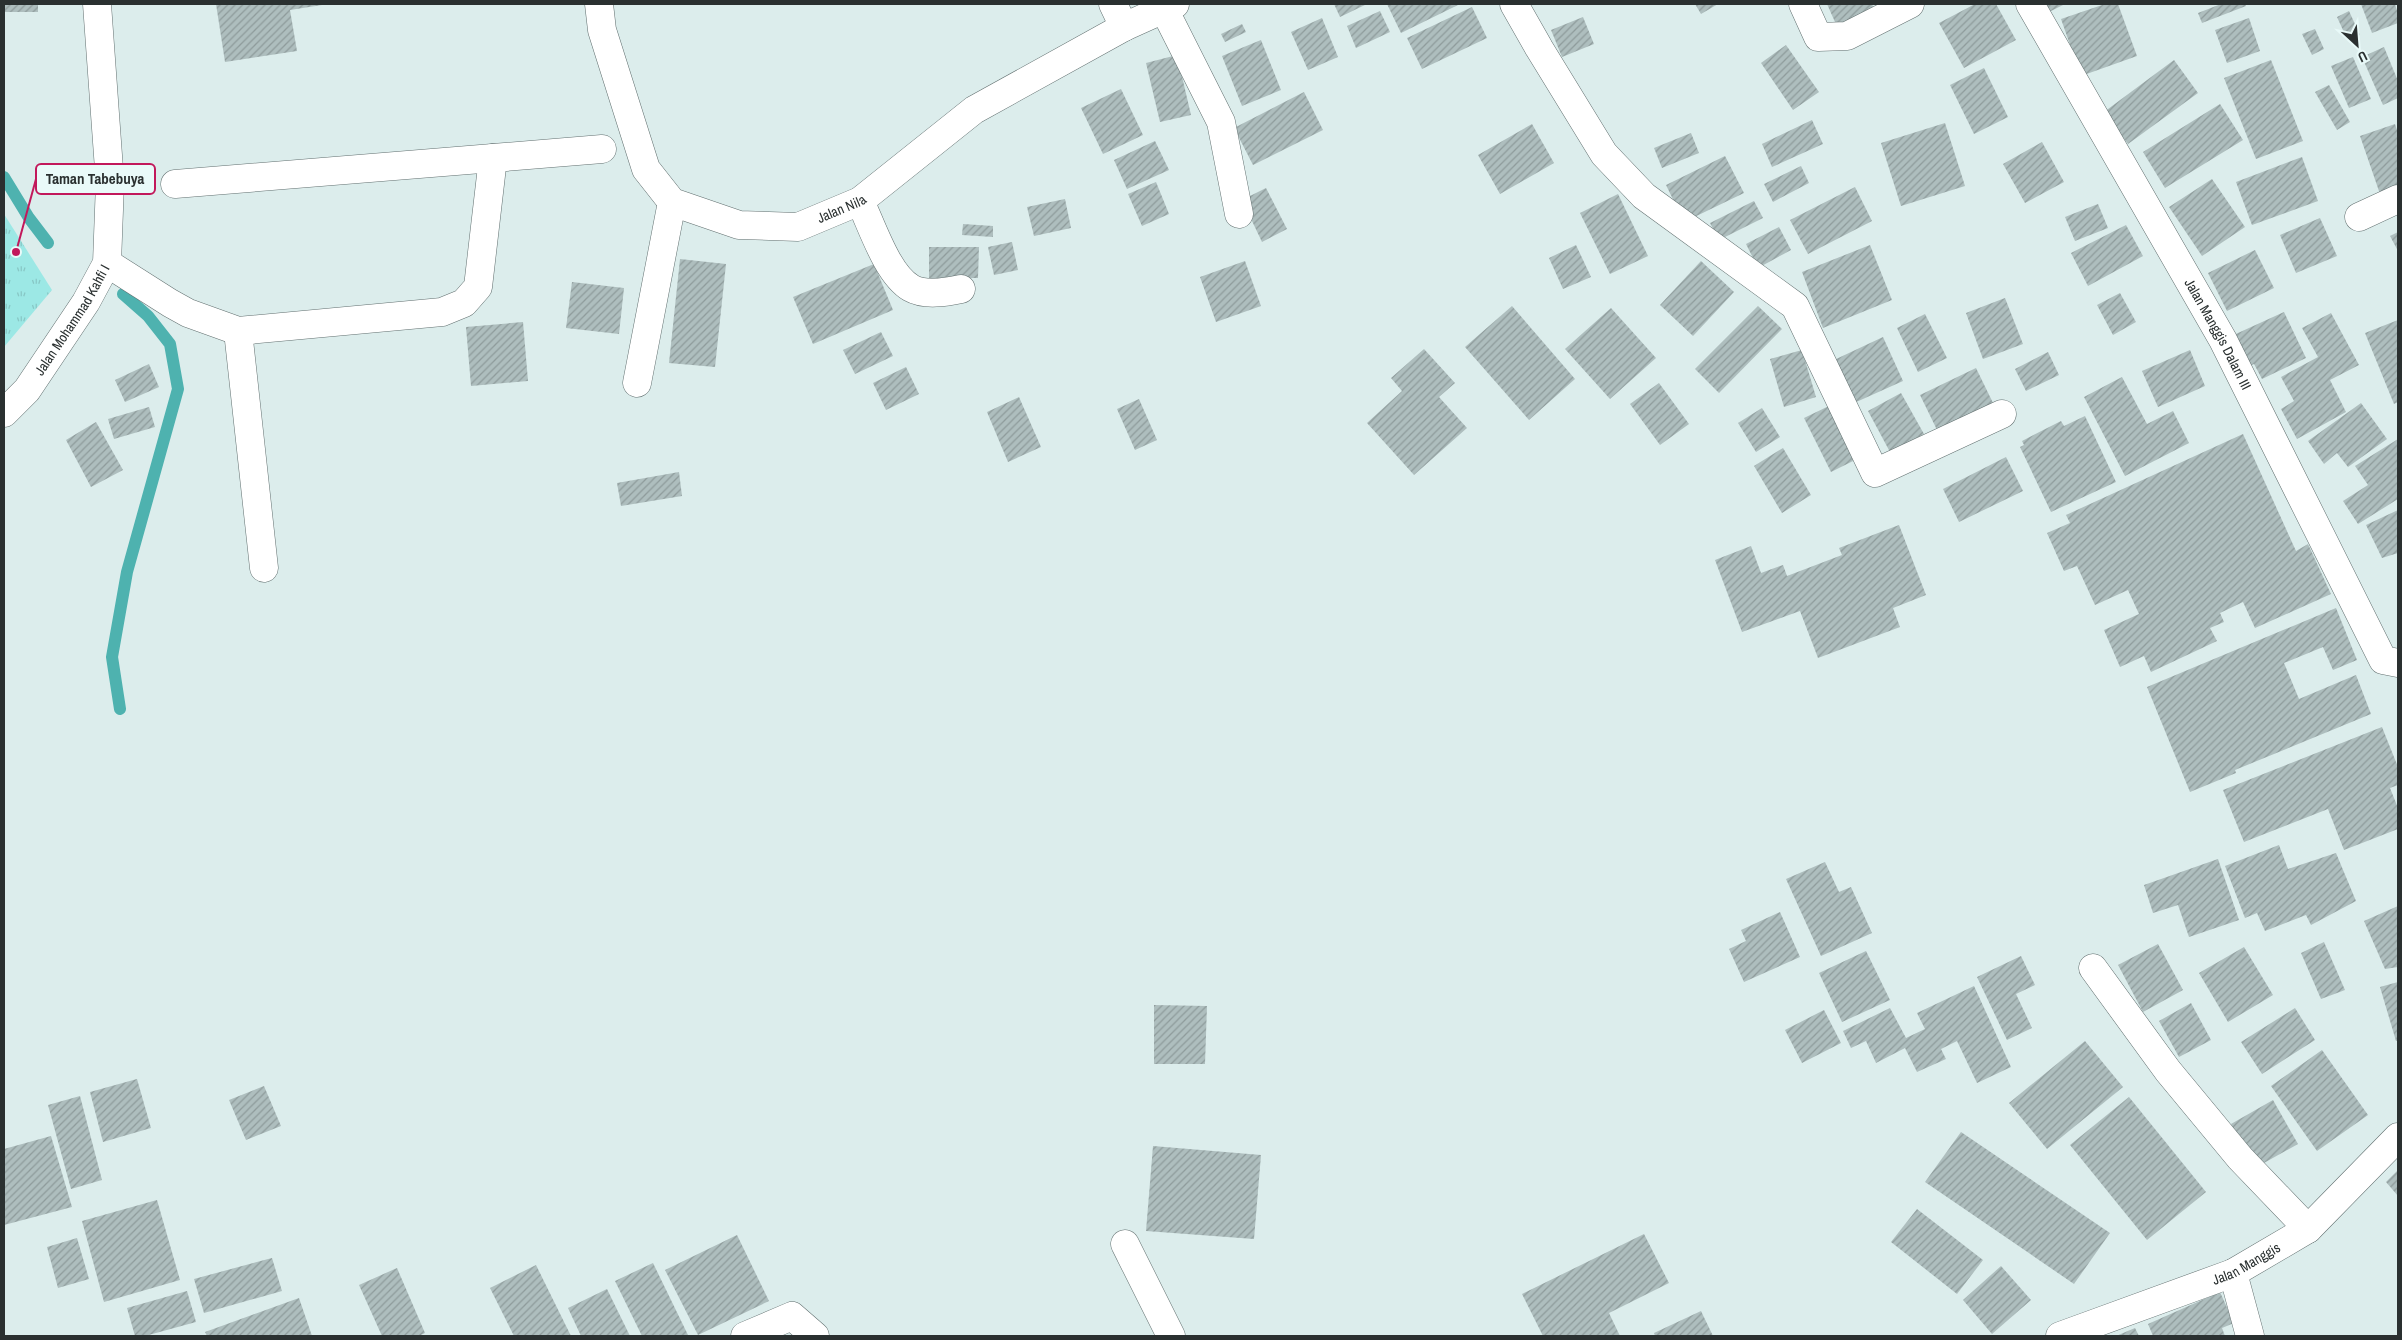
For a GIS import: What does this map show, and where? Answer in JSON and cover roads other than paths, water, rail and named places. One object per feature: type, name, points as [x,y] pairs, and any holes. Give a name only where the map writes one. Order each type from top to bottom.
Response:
[{"type":"street","name":"Jalan Mohammad Kahfi I","points":[[4,414],[27,390],[86,302],[107,262],[110,183],[96,4]]},
{"type":"street","points":[[599,4],[602,30],[646,169],[672,202],[637,383]]},
{"type":"street","points":[[1514,4],[1604,154],[1617,168],[1644,196],[1795,306],[1875,473],[2002,414]]},
{"type":"street","points":[[1803,4],[1818,37],[1847,36],[1910,4]]},
{"type":"street","name":"Jalan Manggis Dalam III","points":[[2030,4],[2223,340],[2383,660],[2398,663]]},
{"type":"street","points":[[1169,6],[1221,122],[1239,214]]},
{"type":"street","name":"Jalan Nila","points":[[672,202],[739,225],[798,227],[860,201],[974,110],[1119,16],[1169,6]]},
{"type":"street","points":[[175,184],[602,149]]},
{"type":"street","points":[[107,262],[170,304],[188,313],[238,331],[442,312],[464,303],[478,287],[492,158]]},
{"type":"street","points":[[2359,217],[2398,199]]},
{"type":"street","points":[[860,201],[893,271],[912,288],[941,293],[961,289]]},
{"type":"street","points":[[238,331],[264,568]]},
{"type":"street","points":[[2093,968],[2168,1071],[2198,1108],[2240,1158],[2308,1229]]},
{"type":"street","name":"Jalan Manggis","points":[[2060,1336],[2233,1274],[2308,1229],[2398,1137]]},
{"type":"street","points":[[1125,1244],[1171,1336]]},
{"type":"street","points":[[2233,1274],[2250,1336]]},
{"type":"street","points":[[745,1336],[792,1316],[815,1336]]},
{"type":"waterway","points":[[4,177],[29,218],[48,243]]},
{"type":"waterway","points":[[120,709],[112,657],[127,572],[178,389],[170,344],[148,316],[123,294]]},
{"type":"place","name":"Taman Tabebuya","points":[[16,252]]}]
